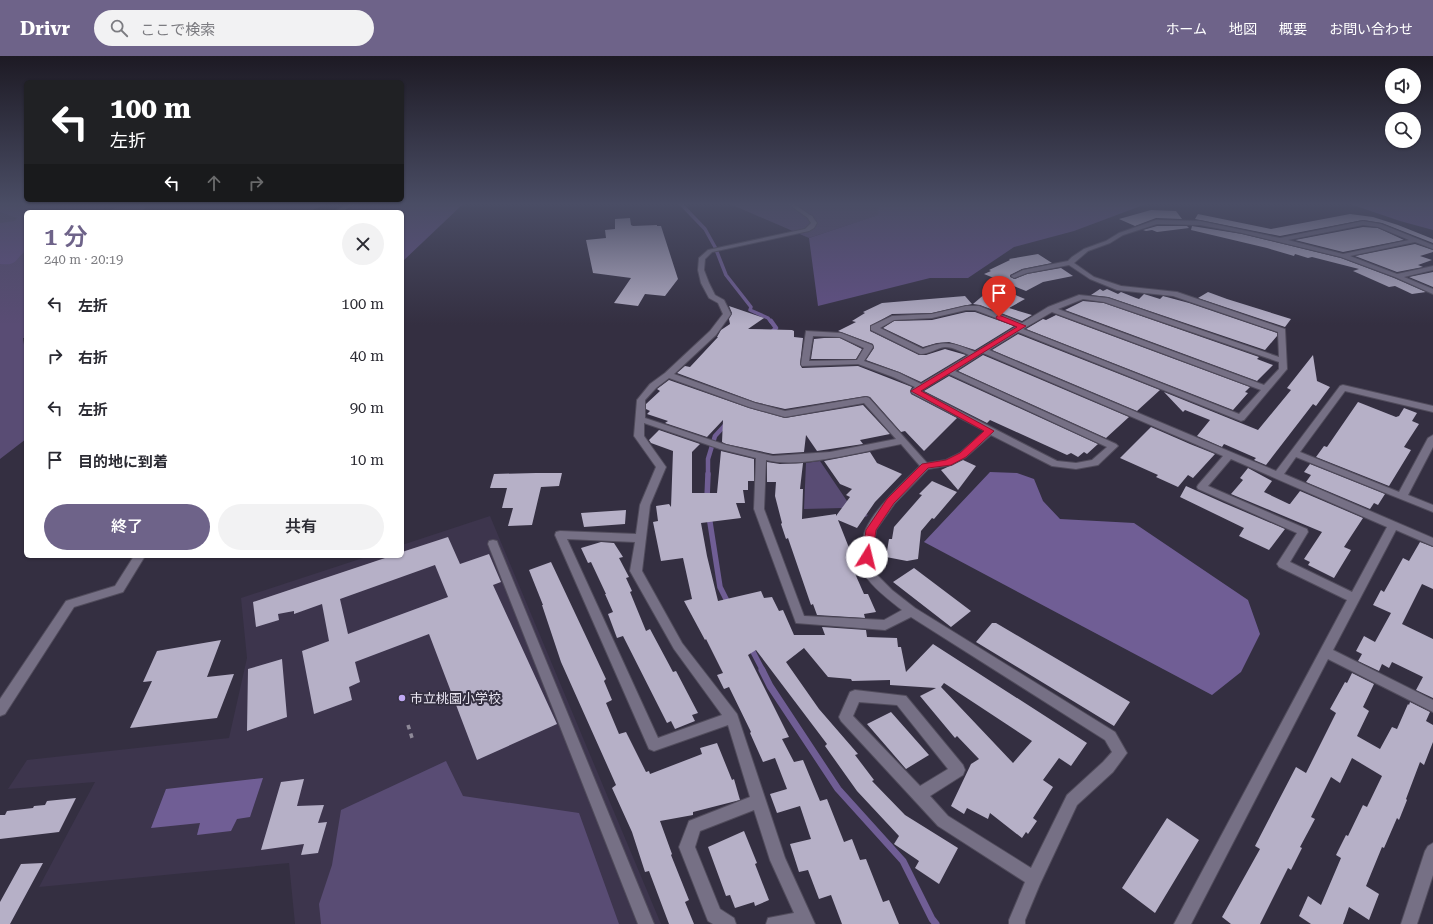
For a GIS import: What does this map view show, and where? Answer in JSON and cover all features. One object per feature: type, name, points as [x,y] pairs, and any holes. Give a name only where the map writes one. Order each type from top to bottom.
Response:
[{"type":"street","points":[[740,245],[710,251],[702,258],[701,270],[705,283],[712,296],[720,302],[727,314],[713,333],[668,375],[653,386],[641,400],[639,436],[661,467],[645,505],[636,571],[678,646],[732,718],[778,860],[805,922],[774,924]]},
{"type":"street","points":[[1014,276],[1025,271],[1070,263],[1074,258],[1086,250],[1101,245]]},
{"type":"street","points":[[1297,245],[1343,256],[1397,276],[1433,292]]},
{"type":"street","points":[[1343,256],[1395,245]]},
{"type":"street","points":[[1070,263],[1092,278],[1120,288],[1174,294],[1282,331],[1283,369],[1241,418],[1020,328],[976,308],[966,308],[932,316],[892,318],[874,328],[923,352],[941,344],[953,345],[979,353],[1229,454],[1433,542]]},
{"type":"street","points":[[1397,276],[1433,268]]},
{"type":"street","points":[[949,371],[1113,446],[1095,463],[1076,466],[1055,464],[915,391],[1051,309],[1082,297],[1105,300],[1282,361]]},
{"type":"street","points":[[1051,309],[1266,389]]},
{"type":"street","points":[[859,362],[869,347],[841,335],[809,333],[805,364],[859,362],[896,375],[922,387]]},
{"type":"street","points":[[668,375],[736,399],[785,414],[866,400],[925,466]]},
{"type":"street","points":[[1278,475],[1344,388],[1433,409]]},
{"type":"street","points":[[640,420],[702,440],[773,459],[830,455],[903,441]]},
{"type":"street","points":[[990,431],[963,455],[948,463],[925,466],[891,501],[871,530],[867,557],[870,574],[888,593],[911,611],[1110,736],[1120,753],[1108,768],[1072,800],[1034,879],[1017,920],[1017,924]]},
{"type":"street","points":[[1402,496],[1433,438]]},
{"type":"street","points":[[1295,453],[1433,509]]},
{"type":"street","points":[[1229,454],[1202,487],[1303,532],[1283,564],[1354,598]]},
{"type":"street","points":[[761,456],[759,509],[800,620],[885,625],[911,611]]},
{"type":"street","points":[[1182,924],[1393,525]]},
{"type":"street","points":[[640,538],[560,535],[654,745],[732,718]]},
{"type":"street","points":[[493,544],[646,924]]},
{"type":"street","points":[[0,710],[70,604],[119,588],[139,558]]},
{"type":"street","points":[[1325,652],[1433,706]]},
{"type":"street","points":[[919,795],[958,770],[901,700],[854,696],[846,717],[943,821],[1034,879]]},
{"type":"street","points":[[728,924],[714,915],[687,847],[694,826],[760,801]]},
{"type":"street","points":[[1409,924],[1433,853]]},
{"type":"path","points":[[408,725],[413,741]]},
{"type":"shaded area","points":[[0,245],[24,245],[24,441],[0,459]]},
{"type":"shaded area","points":[[0,245],[24,245],[24,252],[16,261],[10,264],[0,264]]},
{"type":"shaded area","points":[[404,245],[420,245],[404,260]]},
{"type":"shaded area","points":[[810,245],[1023,245],[1014,247],[968,278],[930,278],[818,306]]},
{"type":"shaded area","points":[[820,461],[851,507],[868,515],[866,517],[842,508],[804,509],[806,463]]},
{"type":"shaded area","points":[[990,472],[1017,473],[1034,479],[1043,501],[1060,519],[1134,523],[1248,600],[1260,634],[1241,672],[1212,695],[924,542]]},
{"type":"shaded area","name":"市立桃園小学校","points":[[490,516],[661,924],[295,924],[289,863],[39,887],[95,782],[8,789],[27,760],[229,738],[247,658],[241,598],[363,558],[404,558],[404,544]]},
{"type":"shaded area","points":[[446,761],[463,796],[579,813],[619,924],[321,924],[319,904],[332,865],[341,810]]},
{"type":"shaded area","points":[[263,778],[250,817],[237,819],[231,831],[197,835],[200,823],[151,828],[166,789]]},
{"type":"building","points":[[587,245],[667,245],[678,279],[665,296],[645,294],[638,306],[614,303],[631,278],[593,273]]},
{"type":"building","points":[[1252,245],[1285,245],[1341,258],[1426,292],[1412,294],[1395,286],[1389,287],[1353,271],[1359,269],[1312,257],[1308,258],[1295,254],[1294,256]]},
{"type":"building","points":[[1313,245],[1381,245],[1343,252]]},
{"type":"building","points":[[1412,245],[1433,250],[1433,252],[1420,256],[1432,260],[1418,265],[1423,267],[1397,272],[1355,256]]},
{"type":"building","points":[[1038,254],[1052,263],[1022,269],[1010,275],[1010,277],[1015,279],[1027,274],[1061,268],[1073,276],[1043,282],[1026,291],[984,274],[1010,260],[1009,259]]},
{"type":"building","points":[[1433,272],[1433,287],[1409,277]]},
{"type":"building","points":[[1100,289],[1103,291],[1107,289],[1118,294],[1121,292],[1139,299],[1144,294],[1160,299],[1163,296],[1189,303],[1277,333],[1277,336],[1265,350],[1108,297],[1091,295]]},
{"type":"building","points":[[1006,291],[1025,299],[1009,308],[1032,315],[1022,321],[980,305],[973,304],[986,293]]},
{"type":"building","points":[[1208,292],[1291,319],[1285,327],[1198,298]]},
{"type":"building","points":[[965,296],[972,304],[932,313],[892,314],[870,326],[870,331],[919,355],[926,355],[945,349],[966,355],[921,382],[866,360],[874,348],[873,344],[838,331],[856,322],[852,321],[865,313],[863,312],[882,303]]},
{"type":"building","points":[[1083,301],[1104,303],[1259,357],[1257,359],[1273,365],[1257,381],[1065,310]]},
{"type":"building","points":[[729,306],[764,318],[748,329],[792,330],[794,331],[794,337],[803,338],[800,364],[802,368],[858,366],[912,387],[910,391],[911,394],[957,418],[924,451],[905,431],[901,432],[870,397],[866,396],[785,409],[755,402],[677,373],[685,366],[690,367],[718,337],[721,330],[730,324],[729,319],[732,313]]},
{"type":"building","points":[[966,312],[975,312],[1014,326],[975,350],[949,342],[937,343],[923,347],[883,328],[894,321],[932,320]]},
{"type":"building","points":[[1056,315],[1250,387],[1245,392],[1248,393],[1233,410],[1026,329],[1043,319],[1046,320]]},
{"type":"building","points":[[1018,334],[1160,390],[1137,411],[992,350]]},
{"type":"building","points":[[840,338],[862,349],[856,359],[811,359],[814,339]]},
{"type":"building","points":[[983,355],[1129,417],[1106,438],[958,371]]},
{"type":"building","points":[[1313,355],[1317,381],[1330,387],[1316,406],[1313,404],[1266,465],[1254,460],[1256,458],[1224,444],[1222,447],[1197,436],[1210,420],[1185,410],[1183,412],[1164,392],[1258,430],[1291,390],[1287,388]]},
{"type":"building","points":[[949,376],[1098,444],[1087,454],[1084,452],[1078,457],[1071,453],[1067,455],[990,420],[987,423],[924,391]]},
{"type":"building","points":[[669,380],[749,408],[785,418],[863,405],[890,434],[860,440],[863,444],[817,451],[806,435],[804,452],[773,454],[726,444],[722,442],[723,420],[707,437],[665,423],[668,421],[647,414],[650,411],[646,409],[646,404],[660,391],[657,389]]},
{"type":"building","points":[[1358,402],[1396,417],[1399,416],[1404,408],[1417,413],[1412,421],[1419,424],[1404,447],[1411,450],[1389,486],[1316,457],[1324,446],[1327,447]]},
{"type":"building","points":[[1151,427],[1215,454],[1193,478],[1188,475],[1178,487],[1156,477],[1158,475],[1120,458]]},
{"type":"building","points":[[659,430],[700,444],[692,452],[692,493],[717,493],[721,451],[754,459],[754,481],[748,481],[748,490],[743,490],[745,503],[736,503],[741,518],[701,523],[718,601],[761,591],[764,598],[772,597],[779,611],[783,610],[794,635],[825,635],[822,627],[866,630],[867,637],[897,638],[898,647],[901,647],[906,672],[933,644],[1087,743],[1071,766],[1059,758],[1043,780],[1053,787],[1033,818],[1037,821],[1028,834],[1026,832],[1022,838],[990,813],[988,819],[967,808],[964,814],[951,806],[971,764],[979,759],[957,736],[955,738],[920,696],[936,688],[890,685],[890,680],[852,681],[851,679],[828,677],[804,648],[786,662],[819,709],[858,754],[855,755],[874,780],[872,781],[905,815],[958,848],[939,884],[915,868],[919,861],[894,844],[899,836],[857,791],[825,746],[827,744],[756,650],[748,655],[789,737],[782,739],[794,762],[803,760],[820,801],[827,799],[844,842],[852,839],[860,860],[866,859],[883,902],[889,900],[899,924],[842,924],[831,895],[819,899],[808,870],[799,872],[790,844],[811,839],[800,806],[777,813],[770,794],[787,789],[775,758],[763,762],[750,733],[751,732],[729,687],[724,689],[717,675],[723,673],[706,639],[705,640],[684,601],[692,599],[683,558],[661,561],[653,522],[658,521],[656,506],[669,504],[671,507],[673,451],[651,443],[649,440]],"holes":[[[944,683],[1032,741],[1013,763],[941,687]]]},
{"type":"building","points":[[870,452],[877,463],[902,474],[875,502],[857,528],[838,520],[857,568],[853,569],[864,594],[868,594],[876,612],[864,614],[865,618],[817,615],[813,604],[811,605],[788,538],[786,539],[781,524],[775,496],[776,482],[767,482],[767,462],[780,464],[803,463],[800,489],[803,489],[802,519],[836,514],[836,516],[850,497],[846,495],[852,489],[840,484],[824,461]]},
{"type":"building","points":[[963,460],[976,466],[958,490],[941,470]]},
{"type":"building","points":[[1310,464],[1385,494],[1378,505],[1374,503],[1370,509],[1306,482],[1311,475],[1304,472]]},
{"type":"building","points":[[1248,468],[1272,481],[1264,492],[1289,504],[1300,491],[1363,518],[1344,547],[1351,550],[1334,578],[1308,565],[1310,562],[1304,559],[1322,532],[1231,494],[1243,480],[1240,478]]},
{"type":"building","points":[[562,473],[559,486],[541,487],[532,525],[508,526],[513,508],[502,508],[507,488],[490,488],[494,474]]},
{"type":"building","points":[[932,481],[957,492],[934,519],[932,518],[921,531],[918,559],[907,561],[886,557],[889,539],[892,539],[894,527],[922,495],[919,494]]},
{"type":"building","points":[[1186,486],[1285,529],[1269,550],[1239,536],[1244,528],[1180,497]]},
{"type":"building","points":[[626,510],[625,524],[584,527],[581,513]]},
{"type":"building","points":[[448,537],[460,564],[489,554],[501,582],[493,585],[557,724],[477,760],[429,634],[355,662],[360,682],[349,687],[352,700],[314,714],[302,651],[329,641],[322,604],[294,614],[294,611],[278,614],[279,620],[256,627],[253,602],[385,558],[404,558],[404,551]],"holes":[[[435,565],[448,597],[348,634],[340,599]]]},
{"type":"building","points":[[601,542],[614,543],[623,557],[619,558],[629,577],[626,578],[632,591],[630,592],[646,631],[650,629],[673,672],[676,671],[698,713],[692,715],[695,721],[675,729],[671,721],[667,723],[623,636],[617,638],[608,614],[613,612],[606,594],[591,562],[588,563],[581,548]]},
{"type":"building","points":[[1420,542],[1433,547],[1433,589],[1422,584],[1402,624],[1433,639],[1433,698],[1416,690],[1423,677],[1392,662],[1389,668],[1382,664],[1379,671],[1358,661],[1362,654],[1356,651],[1364,636],[1375,642],[1391,613],[1373,605],[1381,590],[1384,592],[1403,558],[1409,561]]},
{"type":"building","points":[[551,562],[606,679],[604,681],[612,700],[606,703],[619,734],[626,732],[646,772],[649,771],[650,774],[702,754],[700,748],[717,743],[732,780],[734,779],[740,800],[693,812],[693,815],[660,821],[672,854],[671,855],[689,900],[685,902],[694,924],[669,924],[649,871],[645,872],[632,832],[612,788],[616,785],[561,662],[543,605],[529,570]]},
{"type":"building","points":[[914,568],[971,611],[951,627],[893,582]]},
{"type":"building","points":[[992,623],[996,623],[1130,702],[1114,726],[976,642]]},
{"type":"building","points":[[221,640],[207,677],[234,674],[217,718],[130,728],[152,681],[143,682],[157,651]]},
{"type":"building","points":[[282,659],[287,717],[247,731],[248,669]]},
{"type":"building","points":[[1352,673],[1374,684],[1363,707],[1369,711],[1357,736],[1380,749],[1392,727],[1397,729],[1410,702],[1430,712],[1426,721],[1433,725],[1433,742],[1424,765],[1420,762],[1399,820],[1397,818],[1384,848],[1382,847],[1366,886],[1379,894],[1369,920],[1349,907],[1343,924],[1311,924],[1299,916],[1308,896],[1321,905],[1341,858],[1336,855],[1346,835],[1348,836],[1363,805],[1367,807],[1382,776],[1352,758],[1340,783],[1331,777],[1311,817],[1315,819],[1300,847],[1302,848],[1291,870],[1288,868],[1260,924],[1231,924],[1222,917],[1260,849],[1255,846],[1296,767],[1306,773],[1336,713],[1330,709],[1345,682],[1347,683]]},
{"type":"building","points":[[891,712],[929,755],[906,769],[867,724]]},
{"type":"building","points":[[304,779],[297,806],[324,805],[318,823],[327,822],[318,853],[301,855],[304,844],[261,850],[281,782]]},
{"type":"building","points":[[76,798],[59,832],[0,839],[0,815],[5,815],[7,811],[45,805],[47,801]]},
{"type":"building","points":[[1167,818],[1199,840],[1155,913],[1122,888]]},
{"type":"building","points":[[744,831],[757,863],[755,864],[769,900],[755,906],[754,902],[735,908],[730,895],[726,896],[708,847]]},
{"type":"building","points":[[43,863],[10,924],[0,924],[0,902],[21,864]]},
{"type":"waterway","points":[[714,245],[726,275],[751,307],[750,310],[768,318],[771,322]]},
{"type":"waterway","points":[[770,334],[776,328],[771,321]]},
{"type":"waterway","points":[[708,474],[708,459],[715,436],[726,424]]},
{"type":"waterway","points":[[707,498],[708,474]]},
{"type":"waterway","points":[[709,516],[720,587],[729,605]]},
{"type":"waterway","points":[[750,646],[763,671]]},
{"type":"waterway","points":[[762,670],[770,686],[838,789],[903,861],[932,919],[936,924]]},
{"type":"place","name":"市立桃園小学校","points":[[402,698]]},
{"type":"route","points":[[867,557],[871,530],[891,501],[925,466],[948,463],[963,455],[990,431],[915,391],[1023,326],[999,317]]}]
